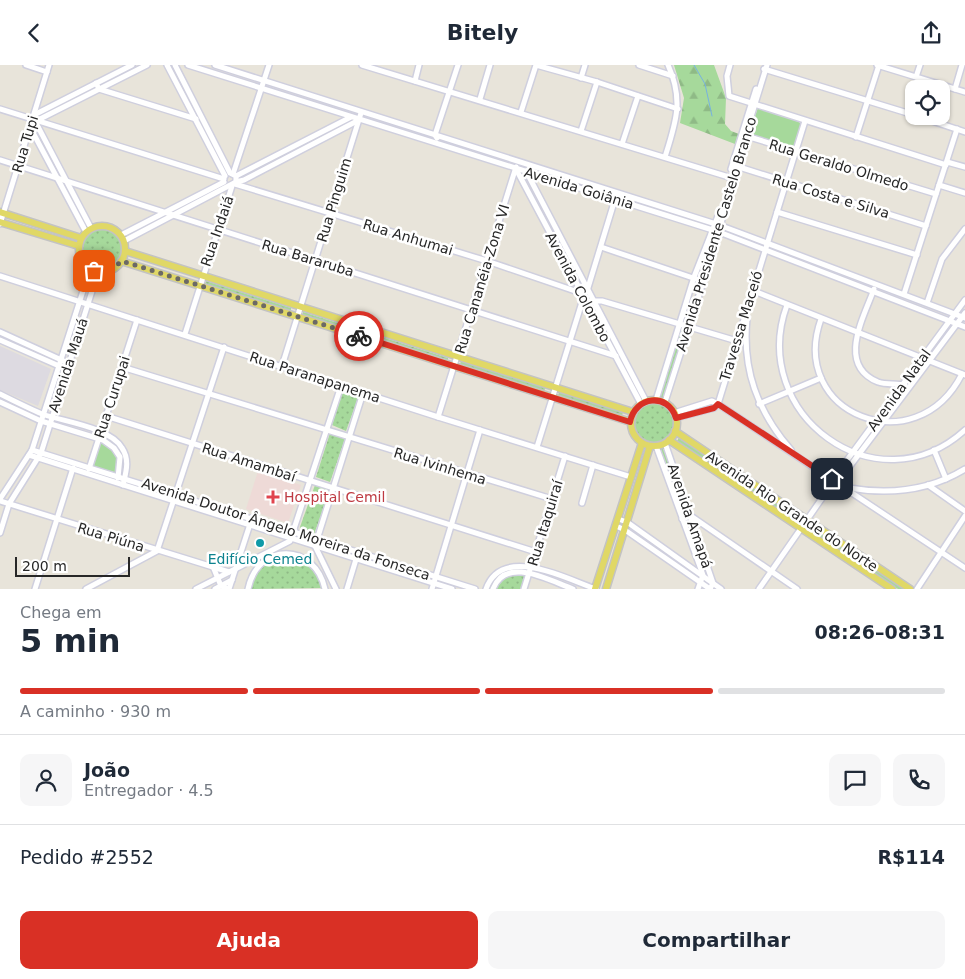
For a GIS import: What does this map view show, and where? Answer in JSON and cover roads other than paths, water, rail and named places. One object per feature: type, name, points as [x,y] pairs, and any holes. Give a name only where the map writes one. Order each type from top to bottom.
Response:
[{"type":"main road","points":[[2,213],[86,232],[107,226],[122,238],[125,251],[122,261],[109,271],[98,272],[90,269],[81,259],[79,246],[86,232]]},
{"type":"main road","points":[[0,223],[79,246]]},
{"type":"main road","points":[[125,251],[633,412]]},
{"type":"main road","points":[[122,261],[630,422]]},
{"type":"main road","points":[[656,400],[665,402],[675,416],[675,431],[667,442],[653,446],[642,443],[634,434],[630,422],[633,412],[643,403],[656,400]]},
{"type":"main road","name":"Avenida Rio Grande do Norte","points":[[675,431],[910,589]]},
{"type":"main road","name":"Avenida Rio Grande do Norte","points":[[667,442],[892,589]]},
{"type":"main road","points":[[596,589],[642,443]]},
{"type":"main road","points":[[606,589],[639,479],[653,446]]},
{"type":"main road","points":[[631,477],[639,479]]},
{"type":"street","points":[[26,65],[47,72]]},
{"type":"street","name":"Rua Tupi","points":[[0,223],[34,119],[49,65]]},
{"type":"street","points":[[34,119],[96,83],[132,65]]},
{"type":"street","points":[[34,119],[147,65]]},
{"type":"street","points":[[167,65],[198,118],[230,180]]},
{"type":"street","points":[[175,65],[198,118]]},
{"type":"street","name":"Avenida Goiânia","points":[[188,65],[516,169],[717,225],[964,316]]},
{"type":"street","name":"Avenida Goiânia","points":[[215,65],[517,162],[712,229],[874,290],[965,327]]},
{"type":"street","name":"Rua Indaiá","points":[[185,334],[217,230],[230,180],[269,65]]},
{"type":"street","points":[[362,65],[379,68],[414,81],[480,99],[730,178]]},
{"type":"street","points":[[414,81],[419,65]]},
{"type":"street","points":[[433,142],[437,140],[435,135],[458,65]]},
{"type":"street","points":[[480,99],[490,65]]},
{"type":"street","points":[[521,112],[536,65],[597,82],[678,109]]},
{"type":"street","points":[[581,78],[585,65]]},
{"type":"street","points":[[639,65],[673,76]]},
{"type":"street","points":[[665,157],[678,109],[673,76],[668,65]]},
{"type":"street","points":[[730,65],[727,76],[729,96],[856,137],[965,167]]},
{"type":"street","points":[[856,137],[879,65],[965,92]]},
{"type":"street","points":[[916,77],[920,65]]},
{"type":"street","points":[[955,89],[962,65]]},
{"type":"street","points":[[765,67],[905,113]]},
{"type":"street","name":"Avenida Presidente Castelo Branco","points":[[665,402],[719,232],[717,225],[730,178],[765,67]]},
{"type":"street","points":[[582,131],[597,82]]},
{"type":"street","points":[[96,83],[100,89],[198,118]]},
{"type":"street","points":[[622,144],[638,96]]},
{"type":"street","name":"Rua Anhumai","points":[[0,109],[487,261],[583,298]]},
{"type":"street","points":[[122,238],[164,213],[351,117],[354,110]]},
{"type":"street","name":"Rua Pinguim","points":[[282,367],[361,113]]},
{"type":"street","points":[[34,119],[69,183],[86,232]]},
{"type":"street","points":[[122,238],[174,216],[230,180],[244,180],[359,120]]},
{"type":"street","name":"Travessa Maceió","points":[[718,404],[805,121]]},
{"type":"street","points":[[944,125],[965,132]]},
{"type":"street","points":[[30,127],[86,232]]},
{"type":"street","points":[[904,294],[957,129]]},
{"type":"street","name":"Avenida Presidente Castelo Branco","points":[[730,178],[736,166],[743,135]]},
{"type":"street","name":"Rua Geraldo Olmedo","points":[[743,135],[936,194]]},
{"type":"street","points":[[468,153],[470,147]]},
{"type":"street","name":"Rua Bararuba","points":[[0,160],[616,356]]},
{"type":"street","name":"Rua Cananéia-Zona VI","points":[[438,417],[517,162]]},
{"type":"street","points":[[526,165],[526,171]]},
{"type":"street","name":"Rua Costa e Silva","points":[[736,166],[926,226]]},
{"type":"street","name":"Avenida Colombo","points":[[516,169],[583,298],[643,403]]},
{"type":"street","name":"Avenida Colombo","points":[[526,171],[643,403]]},
{"type":"street","points":[[939,185],[965,193]]},
{"type":"street","points":[[537,447],[616,196]]},
{"type":"street","points":[[777,212],[917,255]]},
{"type":"street","name":"Avenida Presidente Castelo Branco","points":[[656,400],[694,277],[712,229],[717,225]]},
{"type":"street","points":[[927,303],[942,259],[965,229]]},
{"type":"street","points":[[601,247],[702,281]]},
{"type":"street","points":[[702,258],[709,261]]},
{"type":"street","name":"Avenida Mauá","points":[[0,500],[32,449],[57,366],[90,269]]},
{"type":"street","name":"Avenida Mauá","points":[[0,532],[9,504],[41,453],[62,381],[98,272]]},
{"type":"street","name":"Rua Paranapanema","points":[[0,276],[631,477]]},
{"type":"street","points":[[876,284],[855,342],[855,355],[863,372],[878,382],[904,384],[909,388]]},
{"type":"street","points":[[754,291],[963,375],[947,397],[931,410],[912,419],[884,423],[857,416],[835,399],[821,378],[816,347],[821,319]]},
{"type":"street","points":[[583,298],[602,301],[737,341]]},
{"type":"street","name":"Avenida Natal","points":[[827,491],[832,479],[965,300]]},
{"type":"street","points":[[787,305],[782,321],[779,348],[783,375],[788,391],[797,407],[814,428],[828,439],[859,454],[901,458],[934,450],[965,430]]},
{"type":"street","points":[[748,310],[746,357],[749,377],[760,404],[774,429],[796,455]]},
{"type":"street","name":"Avenida Natal","points":[[827,491],[838,482],[964,316]]},
{"type":"street","name":"Rua Curupai","points":[[87,474],[137,319]]},
{"type":"street","points":[[0,332],[68,363]]},
{"type":"street","points":[[0,340],[66,369]]},
{"type":"street","points":[[86,589],[157,551],[224,347]]},
{"type":"street","points":[[40,358],[42,351]]},
{"type":"street","name":"Rua Ivinhema","points":[[122,367],[552,499]]},
{"type":"street","points":[[54,378],[62,381]]},
{"type":"street","points":[[760,404],[821,378]]},
{"type":"street","points":[[196,589],[285,545],[292,539],[341,386]]},
{"type":"street","points":[[335,589],[315,546],[363,393]]},
{"type":"street","name":"Avenida Doutor Ângelo Moreira da Fonseca","points":[[0,395],[43,414],[101,432],[115,439],[124,449],[127,462],[123,485]]},
{"type":"street","points":[[0,402],[41,421],[99,438],[112,445],[118,452],[121,465],[116,483]]},
{"type":"street","points":[[675,416],[714,408],[718,404],[846,487],[965,568]]},
{"type":"street","name":"Rua Amambaí","points":[[106,416],[451,527],[536,552]]},
{"type":"street","points":[[433,586],[480,430]]},
{"type":"street","name":"Avenida Amapá","points":[[667,442],[711,587]]},
{"type":"street","name":"Avenida Amapá","points":[[653,446],[703,575],[702,583],[698,589]]},
{"type":"street","name":"Avenida Doutor Ângelo Moreira da Fonseca","points":[[32,449],[475,589]]},
{"type":"street","points":[[934,450],[946,479]]},
{"type":"street","points":[[29,455],[356,559],[433,586],[452,589]]},
{"type":"street","name":"Rua Itaquiraí","points":[[524,589],[565,456]]},
{"type":"street","points":[[35,589],[74,463]]},
{"type":"street","points":[[582,503],[593,465]]},
{"type":"street","points":[[846,487],[895,491],[928,485],[946,479],[965,469]]},
{"type":"street","points":[[14,478],[22,484]]},
{"type":"street","points":[[928,485],[965,511]]},
{"type":"street","points":[[759,589],[805,520],[827,491]]},
{"type":"street","name":"Rua Piúna","points":[[0,500],[56,520],[230,573]]},
{"type":"street","points":[[682,519],[691,516],[797,589]]},
{"type":"street","points":[[917,589],[965,516]]},
{"type":"street","points":[[218,588],[229,589],[252,518]]},
{"type":"street","points":[[618,519],[627,522],[703,575],[711,587]]},
{"type":"street","points":[[616,526],[625,529],[702,583],[721,589]]},
{"type":"street","points":[[282,536],[285,545]]},
{"type":"street","points":[[347,589],[358,551]]},
{"type":"street","points":[[265,555],[278,554],[300,557],[317,570],[335,589]]},
{"type":"street","points":[[258,567],[268,557],[278,554]]},
{"type":"street","points":[[248,589],[265,555]]},
{"type":"street","points":[[240,557],[246,565]]},
{"type":"street","points":[[486,589],[491,579],[500,570],[514,566],[532,567],[596,589]]},
{"type":"street","points":[[214,569],[219,577],[218,588]]},
{"type":"street","points":[[317,570],[325,589]]},
{"type":"street","points":[[493,589],[500,578],[516,571],[574,589]]},
{"type":"street","points":[[218,588],[232,581]]},
{"type":"waterway","points":[[694,65],[705,84],[712,116]]},
{"type":"place","name":"Hospital Cemil","points":[[273,497]]},
{"type":"place","name":"Edifício Cemed","points":[[260,543]]}]
